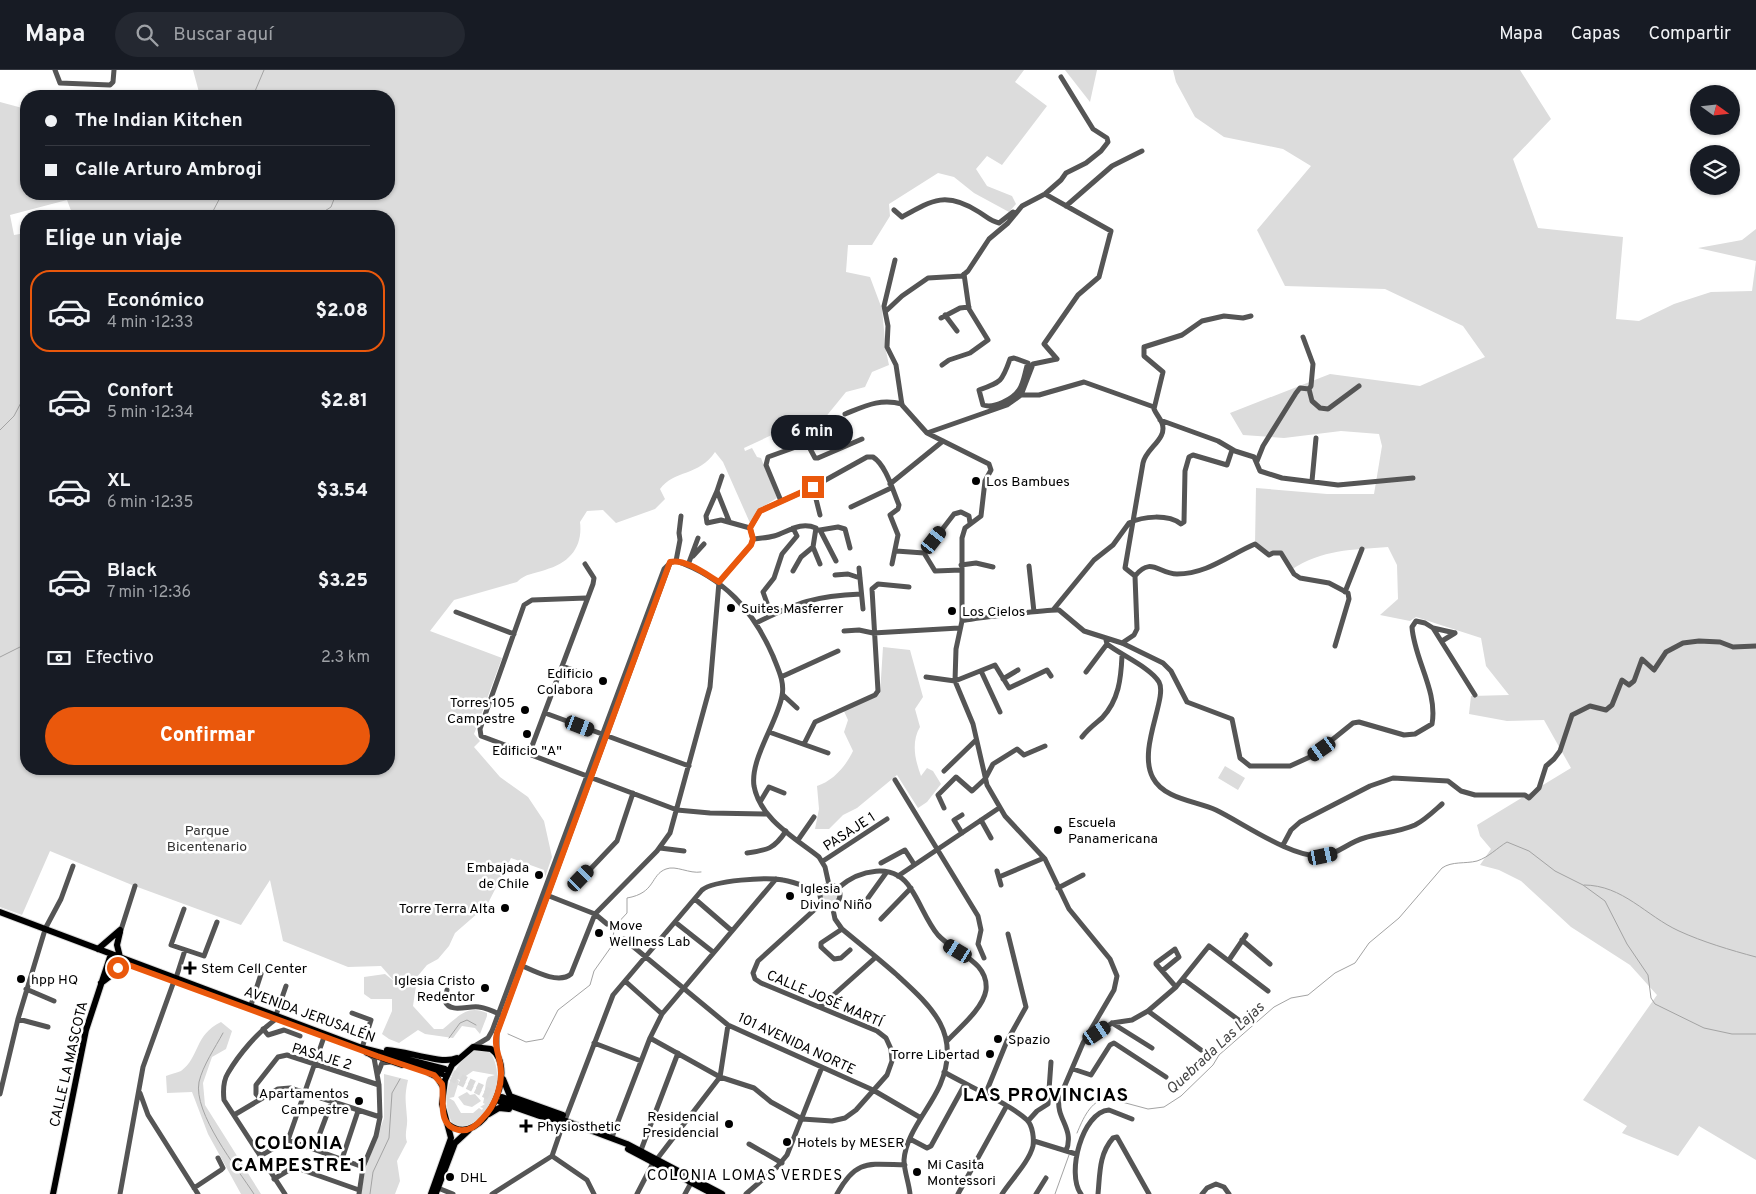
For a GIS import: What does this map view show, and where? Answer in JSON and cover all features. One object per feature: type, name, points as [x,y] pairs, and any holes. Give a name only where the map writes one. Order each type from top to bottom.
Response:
[{"type":"main road","name":"AVENIDA JERUSALÉN","points":[[0,912],[126,964],[251,1006],[324,1037],[443,1071]]},
{"type":"main road","name":"AVENIDA JERUSALÉN","points":[[0,917],[45,931]]},
{"type":"main road","points":[[104,972],[99,952],[120,930]]},
{"type":"main road","points":[[120,930],[118,945],[120,957]]},
{"type":"main road","name":"AVENIDA JERUSALÉN","points":[[110,956],[120,957],[175,980],[365,1049]]},
{"type":"main road","name":"CALLE LA MASCOTA","points":[[54,1194],[81,1048],[110,956]]},
{"type":"main road","points":[[99,986],[107,977],[126,964]]},
{"type":"main road","points":[[365,1049],[402,1051],[441,1061],[458,1057],[473,1047],[488,1047],[497,1055],[510,1096],[621,1145],[722,1194]]},
{"type":"main road","points":[[365,1049],[394,1062],[434,1075],[440,1080],[443,1087]]},
{"type":"main road","points":[[431,1194],[451,1138],[448,1124],[443,1114],[443,1087],[449,1070],[458,1057]]},
{"type":"main road","points":[[486,1116],[495,1100],[501,1072]]},
{"type":"main road","points":[[501,1100],[612,1137],[641,1150],[655,1161],[712,1194]]},
{"type":"main road","points":[[437,1191],[455,1143],[486,1116],[503,1107],[553,1125],[565,1121]]},
{"type":"main road","points":[[448,1124],[456,1129],[470,1129]]},
{"type":"street","points":[[54,70],[60,83],[110,85],[113,82],[114,70]]},
{"type":"street","points":[[886,310],[928,278],[954,278],[964,274],[989,239],[1029,201],[1045,194],[1062,180],[1066,173],[1086,164],[1101,152],[1108,142],[1107,138],[1092,128],[1061,77]]},
{"type":"street","points":[[1066,206],[1112,166],[1142,151]]},
{"type":"street","points":[[1021,396],[1033,364],[1057,359],[1044,344],[1078,295],[1100,277],[1111,231],[1045,194]]},
{"type":"street","points":[[894,210],[902,217],[935,199],[961,203],[979,212],[991,222],[999,223],[1013,212],[1016,214]]},
{"type":"street","points":[[895,260],[884,306],[888,326],[886,347],[896,365],[902,404],[927,433],[989,464],[991,470],[982,491],[983,510],[981,516],[965,528],[962,538],[962,622],[959,628],[955,682],[973,724],[985,778],[999,808],[1044,858],[1068,909],[1082,928],[1110,959],[1117,976],[1114,990],[1083,1043],[1059,1099],[1058,1106],[1070,1139],[1066,1151]]},
{"type":"street","points":[[942,365],[949,360],[970,353],[988,340],[971,315],[964,274]]},
{"type":"street","points":[[956,331],[943,316],[960,308],[969,307]]},
{"type":"street","points":[[1135,576],[1125,568],[1145,455],[1156,444],[1163,430],[1154,407],[1163,372],[1144,356],[1144,347],[1182,335],[1202,321],[1224,316],[1243,318],[1251,316]]},
{"type":"street","points":[[1303,337],[1313,364],[1309,389],[1312,401],[1320,408],[1328,409],[1359,386]]},
{"type":"street","points":[[1012,358],[1028,363],[1019,391],[1006,403],[986,406],[983,404],[979,390],[994,386],[1002,380],[1012,358]]},
{"type":"street","points":[[927,433],[1021,396],[1039,395],[1084,382],[1154,407]]},
{"type":"street","points":[[1309,389],[1301,387],[1296,393],[1262,446],[1258,461],[1260,471],[1270,475],[1352,486],[1386,479],[1414,478]]},
{"type":"street","points":[[845,414],[879,401],[888,400],[902,404]]},
{"type":"street","points":[[1160,420],[1218,441],[1232,450],[1254,457],[1258,461]]},
{"type":"street","points":[[1312,481],[1316,438]]},
{"type":"street","points":[[781,501],[766,465],[768,457],[807,443],[815,458],[818,458],[862,439]]},
{"type":"street","points":[[851,507],[890,486],[943,440]]},
{"type":"street","points":[[1053,610],[1094,560],[1113,545],[1124,527],[1134,520],[1166,518],[1182,524],[1185,519],[1183,499],[1187,459],[1193,455],[1227,465],[1232,450]]},
{"type":"street","points":[[753,539],[750,528],[760,511],[813,487],[867,457],[877,460],[886,473],[899,505],[898,509],[890,515],[898,535],[892,564]]},
{"type":"street","points":[[886,473],[898,478]]},
{"type":"street","points":[[722,476],[705,520],[709,524],[721,520],[730,521],[750,528]]},
{"type":"street","points":[[813,487],[820,515]]},
{"type":"street","points":[[717,491],[730,521]]},
{"type":"street","points":[[924,553],[954,514],[961,512],[969,516],[970,523]]},
{"type":"street","points":[[473,1047],[489,1037],[519,965],[664,569],[673,562],[680,540],[678,533],[681,516]]},
{"type":"street","points":[[519,965],[555,978],[568,977],[574,971],[595,914],[660,848],[670,833],[711,679],[719,582],[753,539],[772,537],[793,528],[809,525],[818,530],[836,561]]},
{"type":"street","points":[[767,603],[762,592],[774,578],[782,554],[797,536],[793,528]]},
{"type":"street","points":[[818,530],[845,529],[850,548]]},
{"type":"street","points":[[793,571],[801,557],[813,547],[818,530]]},
{"type":"street","points":[[688,566],[698,538]]},
{"type":"street","points":[[691,558],[704,544]]},
{"type":"street","points":[[1122,643],[1134,634],[1137,629],[1135,576],[1143,568],[1149,566],[1175,574],[1210,568],[1255,544],[1268,556],[1273,552],[1281,553],[1294,574],[1300,578],[1329,583],[1345,592],[1349,599],[1334,646]]},
{"type":"street","points":[[813,547],[820,564]]},
{"type":"street","points":[[1345,592],[1362,548]]},
{"type":"street","points":[[896,551],[924,553]]},
{"type":"street","points":[[924,553],[935,571],[961,568],[976,563],[994,567]]},
{"type":"street","points":[[673,562],[688,566],[719,582],[745,607],[756,622],[781,677],[783,695],[754,776],[754,786],[766,814],[823,861],[829,885]]},
{"type":"street","points":[[529,754],[594,580],[585,564]]},
{"type":"street","points":[[1029,566],[1034,612]]},
{"type":"street","points":[[859,568],[863,610]]},
{"type":"street","points":[[835,575],[848,574],[860,578]]},
{"type":"street","points":[[804,744],[815,722],[875,695],[878,691],[872,589],[875,585],[909,587]]},
{"type":"street","points":[[756,622],[801,602],[828,595],[862,594]]},
{"type":"street","points":[[586,598],[528,602],[523,607],[480,729],[480,734],[484,738],[677,810],[710,813],[766,814]]},
{"type":"street","points":[[962,622],[974,617],[993,618],[1053,610],[1063,612],[1084,631],[1107,642],[1122,656],[1152,675],[1161,688],[1148,754],[1150,770],[1154,780],[1166,791],[1214,810],[1283,846],[1312,856],[1335,853],[1362,838],[1416,825],[1442,804]]},
{"type":"street","points":[[456,612],[514,634]]},
{"type":"street","points":[[1107,642],[1122,643],[1162,663],[1171,671],[1187,702],[1232,719],[1238,752],[1245,764],[1276,768],[1290,766],[1312,756],[1353,724],[1359,722],[1404,735],[1415,734],[1432,724],[1432,707],[1412,627],[1413,622],[1420,621],[1433,628],[1455,633],[1442,642]]},
{"type":"street","points":[[844,631],[875,632],[959,628]]},
{"type":"street","points":[[1433,628],[1475,695]]},
{"type":"street","points":[[1283,846],[1291,830],[1300,822],[1370,786],[1393,778],[1448,781],[1462,791],[1475,794],[1525,795],[1529,798],[1539,788],[1546,766],[1560,751],[1572,715],[1590,706],[1606,710],[1612,705],[1620,682],[1622,680],[1629,685],[1634,681],[1642,659],[1654,670],[1666,652],[1683,643],[1699,641],[1720,642],[1733,647],[1756,646]]},
{"type":"street","points":[[1086,672],[1107,642]]},
{"type":"street","points":[[781,677],[838,651]]},
{"type":"street","points":[[1082,737],[1103,717],[1119,688],[1122,656]]},
{"type":"street","points":[[926,677],[955,682],[995,665],[1009,688],[1047,670],[1051,676]]},
{"type":"street","points":[[562,666],[590,676]]},
{"type":"street","points":[[1003,679],[1018,670]]},
{"type":"street","points":[[981,671],[1000,712]]},
{"type":"street","points":[[783,695],[797,708]]},
{"type":"street","points":[[545,713],[689,766]]},
{"type":"street","points":[[769,732],[828,753]]},
{"type":"street","points":[[944,771],[976,740]]},
{"type":"street","points":[[944,808],[938,794],[956,777],[972,791],[985,778],[993,764],[1017,749],[1024,755],[1028,755],[1045,746]]},
{"type":"street","points":[[895,780],[978,916],[981,930],[978,944],[984,958]]},
{"type":"street","points":[[760,802],[769,787],[784,793]]},
{"type":"street","points":[[581,878],[616,841],[633,794]]},
{"type":"street","points":[[898,876],[999,808]]},
{"type":"street","points":[[962,815],[954,820],[962,833]]},
{"type":"street","points":[[798,840],[814,817]]},
{"type":"street","name":"PASAJE 1","points":[[823,861],[888,819]]},
{"type":"street","points":[[981,820],[991,838]]},
{"type":"street","points":[[747,853],[762,851],[774,846],[786,831]]},
{"type":"street","points":[[660,848],[684,851]]},
{"type":"street","points":[[882,863],[905,850],[914,864]]},
{"type":"street","points":[[999,878],[1044,858]]},
{"type":"street","points":[[0,1094],[26,989],[45,931],[73,866]]},
{"type":"street","points":[[838,888],[861,873],[875,871],[898,876],[910,888],[939,936],[948,946],[978,966],[985,980],[986,990],[980,1004],[946,1041]]},
{"type":"street","points":[[997,871],[1001,885]]},
{"type":"street","points":[[868,898],[886,873]]},
{"type":"street","points":[[1058,888],[1083,875]]},
{"type":"street","points":[[492,1194],[552,1156],[610,1001],[702,890],[711,884],[776,879],[821,892]]},
{"type":"street","points":[[612,1137],[650,1038],[662,1014],[776,879]]},
{"type":"street","points":[[829,885],[838,888]]},
{"type":"street","points":[[821,892],[829,885]]},
{"type":"street","name":"CALLE LA MASCOTA","points":[[110,956],[135,886]]},
{"type":"street","points":[[832,905],[840,897],[838,888]]},
{"type":"street","points":[[881,919],[910,888]]},
{"type":"street","points":[[821,892],[823,902],[832,905]]},
{"type":"street","points":[[546,895],[595,914],[607,924]]},
{"type":"street","points":[[695,899],[732,931]]},
{"type":"street","name":"CALLE JOSÉ MARTÍ","points":[[650,1038],[720,1077],[754,1088],[771,1102],[802,1119],[832,1121],[845,1118],[856,1110],[887,1075],[892,1061],[891,1049],[886,1038],[877,1030],[761,983],[755,979],[753,973],[758,961],[823,902]]},
{"type":"street","points":[[832,905],[835,919],[842,929],[876,956],[930,1006],[942,1026],[946,1041],[944,1072],[940,1086],[910,1139],[904,1164],[910,1194]]},
{"type":"street","points":[[184,909],[172,945],[204,956],[217,922]]},
{"type":"street","points":[[675,922],[713,952]]},
{"type":"street","points":[[842,929],[821,943],[821,947],[834,959],[841,958],[850,950]]},
{"type":"street","points":[[985,1095],[1007,1041],[1026,1007],[1008,934]]},
{"type":"street","points":[[1229,960],[1246,935]]},
{"type":"street","name":"101 AVENIDA NORTE","points":[[624,938],[728,1025],[873,1090],[921,1118]]},
{"type":"street","points":[[1242,940],[1270,964]]},
{"type":"street","points":[[1083,1043],[1112,1023],[1132,1020],[1148,1011],[1176,987],[1210,946],[1268,992]]},
{"type":"street","points":[[1162,971],[1180,955],[1175,949],[1156,963],[1162,971],[1176,987]]},
{"type":"street","points":[[120,1194],[147,1054],[185,950]]},
{"type":"street","points":[[820,1007],[876,956]]},
{"type":"street","points":[[497,1055],[497,1033],[519,965]]},
{"type":"street","points":[[251,1006],[261,974]]},
{"type":"street","points":[[1183,979],[1240,1021]]},
{"type":"street","points":[[625,981],[662,1014]]},
{"type":"street","points":[[285,1194],[224,1100],[225,1080],[228,1073],[263,1029],[276,1017],[286,986]]},
{"type":"street","points":[[26,989],[54,1000]]},
{"type":"street","points":[[447,990],[445,1001],[449,1006],[457,1008],[476,1006],[499,1014]]},
{"type":"street","points":[[1148,1011],[1201,1050]]},
{"type":"street","points":[[274,1179],[294,1167],[359,1192],[363,1167],[376,1136],[380,1117],[379,1085],[374,1058],[365,1049],[371,1020],[352,1013]]},
{"type":"street","points":[[18,1019],[48,1026]]},
{"type":"street","points":[[1112,1023],[1152,1048]]},
{"type":"street","points":[[637,1194],[655,1161],[720,1077],[728,1025]]},
{"type":"street","points":[[263,1029],[268,1035],[284,1030],[300,1036]]},
{"type":"street","points":[[260,1156],[288,1140],[324,1037]]},
{"type":"street","points":[[594,1043],[641,1061]]},
{"type":"street","points":[[1072,1069],[1091,1075],[1110,1045],[1114,1043],[1166,1077]]},
{"type":"street","points":[[641,1150],[678,1053]]},
{"type":"street","name":"PASAJE 2","points":[[260,1099],[256,1094],[256,1085],[278,1057],[287,1055],[379,1085]]},
{"type":"street","points":[[378,1076],[382,1063],[394,1062]]},
{"type":"street","points":[[1028,1121],[1037,1111],[1048,1104],[1051,1062]]},
{"type":"street","points":[[746,1194],[782,1163],[790,1151],[822,1067]]},
{"type":"street","points":[[944,1072],[1028,1121],[1034,1141],[1029,1155],[1002,1194]]},
{"type":"street","points":[[910,1139],[922,1147],[930,1146],[965,1084]]},
{"type":"street","points":[[234,1115],[260,1099],[284,1088],[298,1088],[358,1111],[380,1117]]},
{"type":"street","points":[[140,1092],[148,1115],[195,1192],[223,1168],[218,1158]]},
{"type":"street","points":[[314,1149],[332,1101]]},
{"type":"street","points":[[958,1194],[1006,1107]]},
{"type":"street","points":[[1080,1194],[1074,1178],[1076,1154],[1092,1119],[1104,1110],[1109,1110],[1132,1119]]},
{"type":"street","points":[[342,1159],[358,1111]]},
{"type":"street","points":[[136,1118],[143,1113],[148,1115]]},
{"type":"street","points":[[1098,1194],[1099,1167],[1105,1149],[1113,1138],[1117,1137],[1148,1194]]},
{"type":"street","points":[[1070,1139],[1082,1141]]},
{"type":"street","points":[[288,1140],[363,1167]]},
{"type":"street","points":[[1034,1141],[1076,1154]]},
{"type":"street","points":[[750,1144],[782,1163]]},
{"type":"street","points":[[552,1156],[587,1180],[594,1194]]},
{"type":"street","points":[[837,1194],[845,1179],[854,1169],[864,1164],[904,1164]]},
{"type":"street","points":[[1036,1194],[1046,1178]]},
{"type":"street","points":[[685,1194],[691,1182]]},
{"type":"street","points":[[1202,1194],[1207,1188],[1216,1184],[1224,1187],[1230,1194]]},
{"type":"street","points":[[437,1191],[453,1194]]},
{"type":"green space","name":"Parque Bicentenario","points":[[193,70],[1024,70],[1015,82],[1047,106],[1002,165],[987,156],[976,169],[987,186],[1012,196],[1016,204],[1009,212],[974,193],[954,177],[938,173],[889,204],[890,216],[872,245],[848,245],[846,272],[870,277],[882,309],[889,365],[872,372],[865,387],[846,392],[824,419],[806,427],[791,426],[744,448],[745,451],[752,448],[757,457],[761,458],[777,498],[759,509],[750,523],[723,462],[715,452],[702,465],[666,483],[660,489],[665,499],[655,509],[616,523],[603,510],[587,511],[580,522],[577,546],[568,558],[554,567],[527,575],[517,582],[454,600],[430,631],[502,658],[474,734],[480,741],[474,747],[500,777],[528,797],[544,821],[552,857],[545,877],[544,870],[511,858],[482,915],[478,913],[455,933],[449,946],[438,959],[427,965],[411,984],[416,986],[413,1006],[434,1029],[443,1029],[458,1016],[474,1010],[487,1013],[480,1034],[475,1028],[462,1026],[453,1038],[425,1034],[418,1030],[399,1043],[382,1034],[392,1011],[392,999],[371,999],[364,994],[364,977],[385,974],[395,982],[381,966],[348,967],[283,941],[270,880],[241,925],[132,885],[50,851],[22,915],[0,907],[0,102],[20,107],[20,200],[67,200],[395,200],[395,90],[198,90]]},
{"type":"green space","points":[[1065,70],[1097,70],[1090,102]]},
{"type":"green space","points":[[1173,70],[1520,70],[1551,119],[1513,159],[1538,228],[1623,237],[1616,319],[1639,321],[1674,304],[1711,292],[1752,291],[1756,261],[1756,1160],[1699,1126],[1678,1156],[1622,1133],[1627,1126],[1583,1100],[1657,995],[1630,965],[1571,927],[1521,881],[1499,870],[1480,865],[1491,849],[1480,836],[1477,825],[1571,768],[1544,720],[1507,721],[1469,714],[1471,696],[1509,695],[1486,666],[1481,638],[1416,617],[1410,621],[1380,615],[1398,599],[1397,565],[1388,547],[1326,554],[1291,570],[1281,553],[1269,555],[1255,544],[1256,488],[1327,494],[1374,494],[1382,446],[1379,434],[1341,431],[1284,438],[1243,435],[1230,413],[1330,374],[1420,386],[1485,357],[1463,326],[1385,289],[1285,286],[1257,230],[1311,166],[1283,149],[1224,137],[1195,117],[1176,82]]},
{"type":"green space","points":[[1756,229],[1756,261],[1698,248],[1742,240]]},
{"type":"green space","points":[[883,647],[910,650],[923,697],[915,709],[920,727],[915,745],[917,764],[921,776],[927,768],[933,771],[941,784],[927,802],[918,808],[897,775],[857,808],[843,815],[829,829],[815,829],[819,809],[817,786],[828,781],[838,772],[847,762],[853,751],[844,732],[848,720],[843,709],[880,694]]},
{"type":"green space","points":[[1225,766],[1245,778],[1238,790],[1218,778]]},
{"type":"green space","points":[[827,887],[833,887],[838,892],[836,901],[827,903],[822,898],[822,892]]},
{"type":"green space","points":[[221,1022],[232,1031],[226,1049],[212,1057],[203,1083],[205,1105],[261,1194],[241,1194],[208,1134],[192,1092],[167,1093],[166,1076],[181,1071],[191,1059],[206,1033]]},
{"type":"green space","points":[[475,1050],[488,1050],[494,1060],[497,1073],[496,1086],[493,1099],[478,1120],[467,1125],[454,1126],[449,1116],[447,1095],[453,1074],[466,1057]],"holes":[[[473,1071],[495,1075],[488,1077],[483,1103],[485,1104],[480,1107],[483,1108],[482,1110],[479,1108],[473,1113],[461,1113],[454,1101],[449,1098],[454,1097],[459,1081],[457,1079],[460,1080]]]},
{"type":"green space","points":[[384,1074],[408,1080],[406,1095],[407,1142],[397,1161],[400,1181],[395,1194],[361,1194],[365,1170],[384,1118]]},
{"type":"green space","points":[[467,1092],[470,1095],[475,1094],[481,1101],[472,1107],[464,1105],[458,1097]]},
{"type":"waterway","points":[[256,90],[264,70]]},
{"type":"waterway","points":[[214,210],[219,200]]},
{"type":"waterway","points":[[326,210],[331,207],[334,200]]},
{"type":"waterway","points":[[0,430],[14,416],[20,404]]},
{"type":"waterway","points":[[0,657],[20,647]]},
{"type":"waterway","name":"Quebrada Las Lajas","points":[[1077,1133],[1088,1111],[1101,1100],[1107,1098],[1148,1109],[1164,1107],[1181,1096],[1213,1065],[1219,1055],[1274,1007],[1291,998],[1308,995],[1335,973],[1355,963],[1369,943],[1399,918],[1442,868],[1450,864],[1477,861],[1507,842],[1529,851],[1555,871],[1583,885],[1605,901],[1627,944],[1648,975],[1651,998],[1655,1004],[1704,1028],[1732,1034],[1756,1034]]},
{"type":"waterway","points":[[508,1034],[526,1042],[543,1039],[558,1010],[590,985],[594,971],[611,947],[615,926],[627,913],[627,898],[643,892],[657,875],[666,869],[674,868],[701,872]]},
{"type":"waterway","points":[[1584,885],[1598,886],[1611,890],[1634,902],[1667,925],[1688,935],[1717,946],[1756,957]]},
{"type":"waterway","points":[[449,1038],[460,1023],[467,1020],[476,1025]]},
{"type":"waterway","points":[[223,1033],[203,1069],[199,1082],[199,1095],[209,1124],[254,1194]]},
{"type":"waterway","points":[[370,1194],[373,1172],[389,1138],[392,1093],[400,1079]]},
{"type":"waterway","name":"Quebrada Las Lajas","points":[[1055,1194],[1069,1155]]},
{"type":"tunnel","points":[[445,1069],[501,1097]]},
{"type":"tunnel","points":[[443,1074],[499,1102]]},
{"type":"place","name":"Los Bambues","points":[[976,481]]},
{"type":"place","name":"Suites Masferrer","points":[[731,608]]},
{"type":"place","name":"Los Cielos","points":[[952,611]]},
{"type":"place","name":"Edificio Colabora","points":[[603,681]]},
{"type":"place","name":"Torres 105 Campestre","points":[[525,710]]},
{"type":"place","name":"Edificio \"A\"","points":[[527,734]]},
{"type":"place","name":"Escuela Panamericana","points":[[1058,830]]},
{"type":"place","name":"Embajada de Chile","points":[[539,875]]},
{"type":"place","name":"Iglesia Divino Niño","points":[[790,896]]},
{"type":"place","name":"Torre Terra Alta","points":[[505,908]]},
{"type":"place","name":"Move Wellness Lab","points":[[599,933]]},
{"type":"place","name":"Stem Cell Center","points":[[190,968]]},
{"type":"place","name":"hpp HQ","points":[[21,979]]},
{"type":"place","name":"Iglesia Cristo Redentor","points":[[485,988]]},
{"type":"place","name":"Spazio","points":[[998,1039]]},
{"type":"place","name":"Torre Libertad","points":[[990,1054]]},
{"type":"place","name":"Apartamentos Campestre","points":[[359,1101]]},
{"type":"place","name":"Residencial Presidencial","points":[[729,1124]]},
{"type":"place","name":"Physiosthetic","points":[[526,1126]]},
{"type":"place","name":"Hotels by MESER","points":[[787,1142]]},
{"type":"place","name":"Mi Casita Montessori","points":[[917,1172]]},
{"type":"place","name":"DHL","points":[[450,1177]]},
{"type":"district","name":"LAS PROVINCIAS","points":[[1046,1094]]},
{"type":"district","name":"COLONIA CAMPESTRE 1","points":[[299,1153]]},
{"type":"district","name":"COLONIA LOMAS VERDES","points":[[745,1175]]},
{"type":"route","points":[[118,968],[126,964],[324,1037],[434,1075],[440,1080],[443,1087],[443,1114],[446,1121],[456,1129],[470,1129],[484,1118],[495,1100],[501,1077],[500,1060],[497,1055],[495,1039],[670,562],[676,561],[719,582],[751,545],[753,539],[750,528],[760,511],[813,487]]}]
